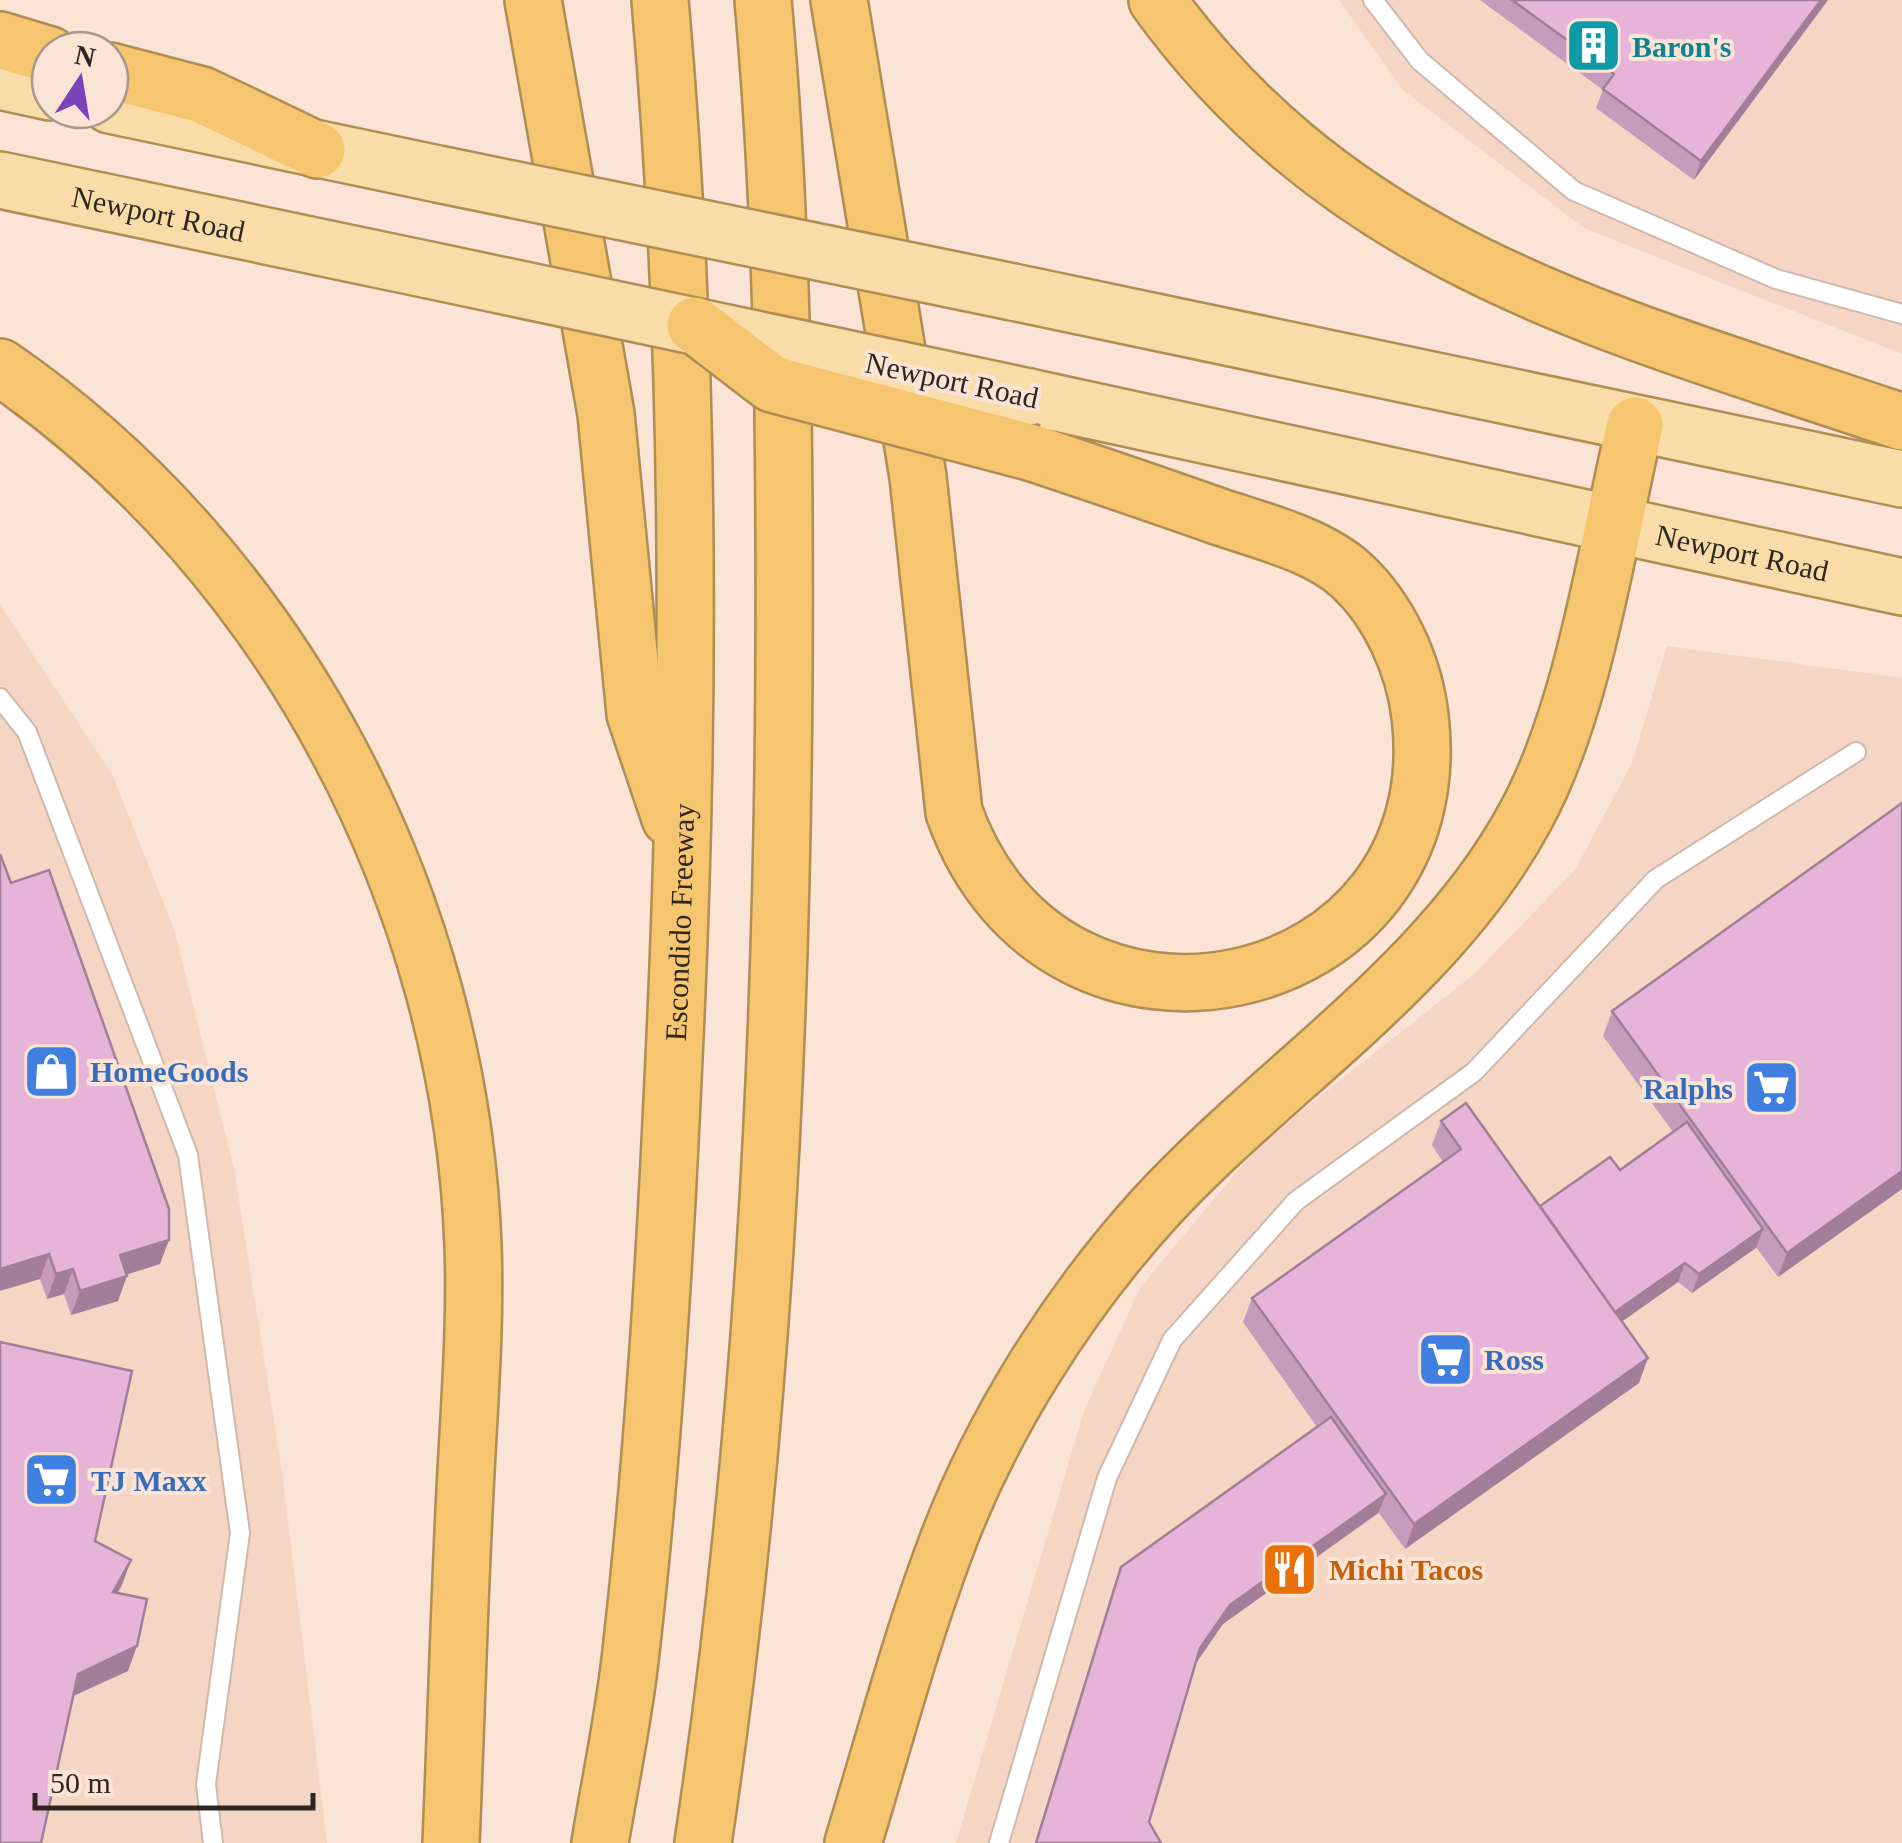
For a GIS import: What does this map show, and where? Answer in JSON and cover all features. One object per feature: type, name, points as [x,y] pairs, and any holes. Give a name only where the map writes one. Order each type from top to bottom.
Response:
[{"type":"highway","points":[[533,0],[606,414],[635,714],[683,859]]},
{"type":"highway","name":"Escondido Freeway","points":[[600,1843],[630,1661],[667,1207],[683,859],[681,404],[671,125],[660,0]]},
{"type":"highway","points":[[703,1843],[737,1576],[761,1318],[783,896],[785,430],[763,0]]},
{"type":"highway","points":[[695,325],[772,384],[1034,454],[1263,531],[1334,562],[1363,589],[1400,646],[1414,683],[1422,731],[1422,766],[1410,823],[1390,868],[1361,906],[1325,939],[1290,962],[1248,976],[1206,983],[1143,980],[1096,968],[1030,928],[986,878],[962,836],[954,812],[918,476],[839,0]]},
{"type":"highway","points":[[1157,0],[1258,118],[1330,180],[1408,230],[1524,290],[1609,323],[1902,422]]},
{"type":"highway","points":[[0,40],[30,50]]},
{"type":"highway","points":[[130,76],[202,95],[317,150]]},
{"type":"highway","points":[[0,367],[70,421],[137,483],[214,563],[254,616],[339,748],[373,816],[430,975],[453,1062],[474,1247],[452,1843]]},
{"type":"highway","points":[[853,1843],[946,1545],[1027,1386],[1109,1262],[1154,1209],[1420,955],[1497,861],[1526,816],[1572,698],[1635,424]]},
{"type":"main road","points":[[0,80],[30,87]]},
{"type":"main road","points":[[130,109],[1902,479]]},
{"type":"main road","name":"Newport Road","points":[[0,180],[1029,396],[1902,588]]},
{"type":"lane","points":[[1373,0],[1420,61],[1574,191],[1776,279],[1902,314]]},
{"type":"lane","points":[[0,698],[27,732],[188,1155],[240,1533],[206,1784],[213,1843]]},
{"type":"lane","points":[[999,1843],[1107,1478],[1172,1340],[1296,1200],[1474,1072],[1656,879],[1856,752]]},
{"type":"shaded area","points":[[1339,0],[1902,0],[1902,354],[1584,228],[1403,90]]},
{"type":"shaded area","points":[[0,605],[112,774],[174,929],[234,1169],[282,1472],[327,1843],[0,1843]]},
{"type":"shaded area","points":[[1667,646],[1902,678],[1902,1843],[956,1843],[1084,1411],[1140,1288],[1260,1144],[1473,975],[1575,870],[1632,763]]},
{"type":"building","points":[[1512,0],[1821,0],[1701,161],[1603,89],[1614,74]]},
{"type":"building","name":"Ralphs","points":[[1902,803],[1902,1171],[1787,1253],[1612,1011]]},
{"type":"building","name":"HomeGoods","points":[[0,854],[11,883],[49,870],[169,1209],[169,1240],[120,1255],[127,1276],[80,1291],[73,1269],[56,1274],[49,1254],[0,1269]]},
{"type":"building","name":"Ross","points":[[1466,1103],[1648,1358],[1414,1524],[1252,1298],[1461,1149],[1441,1121]]},
{"type":"building","points":[[1687,1122],[1763,1229],[1699,1274],[1685,1263],[1615,1312],[1540,1206],[1610,1157],[1620,1170]]},
{"type":"building","points":[[0,1342],[132,1371],[95,1541],[131,1560],[113,1592],[147,1599],[137,1646],[78,1674],[41,1843],[0,1843]]},
{"type":"building","points":[[1331,1417],[1386,1494],[1230,1605],[1200,1648],[1149,1822],[1161,1843],[1036,1843],[1121,1567]]},
{"type":"place","name":"Baron's","points":[[1593,46]]},
{"type":"place","name":"HomeGoods","points":[[51,1071]]},
{"type":"place","name":"Ralphs","points":[[1772,1088]]},
{"type":"place","name":"Ross","points":[[1445,1359]]},
{"type":"place","name":"TJ Maxx","points":[[52,1480]]},
{"type":"place","name":"Michi Tacos","points":[[1290,1569]]}]
